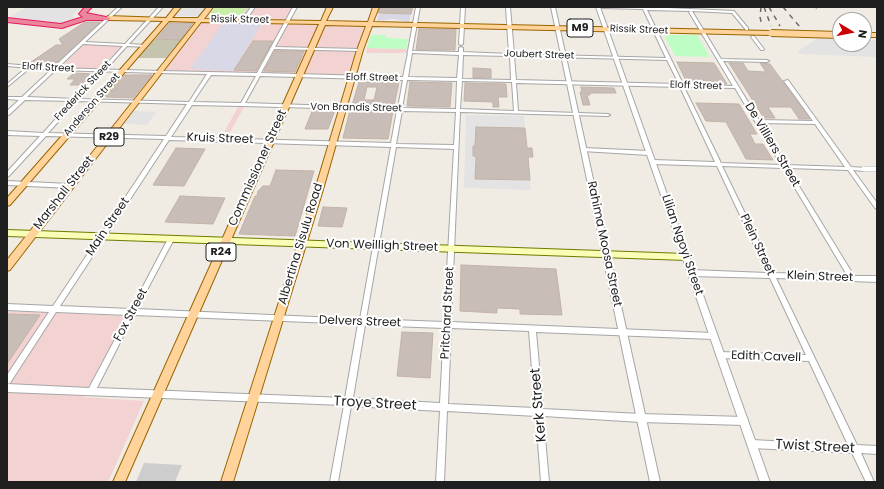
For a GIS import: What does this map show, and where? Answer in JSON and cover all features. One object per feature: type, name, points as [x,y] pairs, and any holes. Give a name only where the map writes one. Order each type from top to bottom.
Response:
[{"type":"highway","points":[[89,7],[83,12],[82,15],[108,18]]},
{"type":"highway","points":[[7,20],[62,26],[85,18],[95,17]]},
{"type":"main road","name":"Anderson Street","points":[[7,203],[178,7]]},
{"type":"main road","name":"Marshall Street","points":[[7,267],[210,7]]},
{"type":"main road","name":"Commissioner Street","points":[[119,482],[330,7]]},
{"type":"main road","name":"Albertina Sisulu Road","points":[[227,482],[333,143],[351,77],[376,7]]},
{"type":"main road","name":"Rissik Street","points":[[108,18],[168,18],[832,35]]},
{"type":"main road","name":"Von Weilligh Street","points":[[7,233],[686,257]]},
{"type":"street","points":[[7,114],[120,7]]},
{"type":"street","name":"Frederick Street","points":[[7,175],[75,99],[161,7]]},
{"type":"street","points":[[244,20],[253,7]]},
{"type":"street","points":[[242,105],[295,7]]},
{"type":"street","points":[[334,482],[377,246],[393,145],[418,7]]},
{"type":"street","name":"Pritchard Street","points":[[440,482],[452,249],[458,80],[463,7]]},
{"type":"street","points":[[508,7],[508,26],[516,112]]},
{"type":"street","name":"Rahima Moosa Street","points":[[553,7],[655,482]]},
{"type":"street","name":"Lilian Ngoyi Street","points":[[598,7],[765,482]]},
{"type":"street","points":[[603,7],[731,11],[736,13],[747,29]]},
{"type":"street","name":"Plein Street","points":[[644,8],[870,482]]},
{"type":"street","name":"De Villiers Street","points":[[691,10],[852,278]]},
{"type":"street","points":[[753,37],[762,49]]},
{"type":"street","points":[[81,43],[145,46]]},
{"type":"street","points":[[273,48],[360,50]]},
{"type":"street","name":"Joubert Street","points":[[410,52],[460,48],[511,54],[668,59]]},
{"type":"street","points":[[720,60],[767,61]]},
{"type":"street","name":"Eloff Street","points":[[7,65],[28,68],[210,74],[737,87]]},
{"type":"street","points":[[7,86],[28,68]]},
{"type":"street","name":"Main Street","points":[[7,381],[210,74]]},
{"type":"street","points":[[786,81],[877,207]]},
{"type":"street","name":"Von Brandis Street","points":[[7,98],[608,115]]},
{"type":"street","points":[[757,121],[817,124]]},
{"type":"street","name":"Kruis Street","points":[[7,133],[271,140],[456,147]]},
{"type":"street","points":[[584,150],[649,153]]},
{"type":"street","points":[[653,162],[877,169]]},
{"type":"street","points":[[7,183],[70,186]]},
{"type":"street","name":"Fox Street","points":[[91,390],[172,239]]},
{"type":"street","name":"Klein Street","points":[[692,273],[877,278]]},
{"type":"street","name":"Delvers Street","points":[[7,307],[193,316],[713,336]]},
{"type":"street","name":"Kerk Street","points":[[532,328],[545,482]]},
{"type":"street","name":"Edith Cavell","points":[[720,355],[811,358]]},
{"type":"street","name":"Troye Street","points":[[7,388],[91,390],[641,418],[744,421]]},
{"type":"street","name":"Twist Street","points":[[752,444],[877,450]]},
{"type":"shaded area","points":[[27,7],[83,7],[73,14],[73,19],[60,23],[10,17]]},
{"type":"shaded area","points":[[183,7],[207,7],[199,16],[175,16]]},
{"type":"shaded area","points":[[213,7],[293,7],[286,19],[205,18],[369,22],[353,75],[262,74],[226,140],[220,140],[254,77],[161,74]]},
{"type":"shaded area","points":[[379,14],[411,14],[409,22],[394,19],[377,21]]},
{"type":"shaded area","points":[[224,22],[262,23],[233,71],[190,69]]},
{"type":"shaded area","points":[[818,38],[832,39],[832,52],[872,52],[872,40],[877,40],[877,57],[800,54],[798,51]]},
{"type":"shaded area","points":[[155,39],[181,40],[166,58],[138,58]]},
{"type":"shaded area","points":[[83,45],[122,46],[99,69],[60,68]]},
{"type":"shaded area","points":[[367,48],[406,49],[405,53],[366,53]]},
{"type":"shaded area","points":[[134,111],[156,112],[147,125],[124,124]]},
{"type":"shaded area","points":[[466,115],[524,116],[525,128],[476,127],[476,145],[473,147],[473,156],[475,156],[476,179],[530,180],[531,190],[464,188]]},
{"type":"shaded area","points":[[7,311],[127,316],[83,397],[144,401],[108,482],[7,482]]},
{"type":"shaded area","points":[[144,463],[182,465],[175,482],[136,482]]},
{"type":"green space","points":[[215,7],[248,7],[242,15],[236,18],[207,17]]},
{"type":"green space","points":[[371,35],[385,35],[387,38],[408,39],[406,49],[367,48]]},
{"type":"green space","points":[[664,35],[697,35],[710,57],[675,56]]},
{"type":"building","points":[[380,7],[413,7],[411,14],[378,13]]},
{"type":"building","points":[[85,22],[100,22],[54,65],[28,64],[56,45],[63,45],[59,39]]},
{"type":"building","points":[[170,23],[193,23],[180,40],[156,39]]},
{"type":"building","points":[[419,29],[456,29],[455,50],[416,50]]},
{"type":"building","points":[[253,41],[273,41],[256,71],[234,70]]},
{"type":"building","points":[[275,51],[304,51],[295,72],[264,71]]},
{"type":"building","points":[[677,62],[714,63],[727,84],[687,83]]},
{"type":"building","points":[[729,63],[743,63],[748,71],[766,72],[760,63],[770,64],[810,119],[799,119],[791,107],[768,107],[775,118],[764,118]]},
{"type":"building","points":[[473,68],[491,69],[491,78],[473,78]]},
{"type":"building","points":[[74,73],[95,74],[84,85],[70,85],[75,79],[67,79]]},
{"type":"building","points":[[125,75],[152,75],[133,98],[106,97]]},
{"type":"building","points":[[359,82],[399,82],[394,106],[352,105]],"holes":[[[367,87],[377,87],[374,100],[364,100]]]},
{"type":"building","points":[[410,82],[452,83],[450,107],[407,106]]},
{"type":"building","points":[[465,83],[506,84],[507,97],[498,97],[499,107],[493,107],[493,102],[464,101]]},
{"type":"building","points":[[581,87],[614,88],[616,93],[590,93],[590,95],[587,95],[590,105],[583,105],[580,92],[582,93]]},
{"type":"building","points":[[696,103],[739,104],[757,134],[750,134],[755,144],[763,144],[773,160],[746,159],[726,122],[706,121]]},
{"type":"building","points":[[313,109],[335,110],[328,129],[305,129]]},
{"type":"building","points":[[350,110],[393,111],[388,139],[343,138]]},
{"type":"building","points":[[476,127],[525,128],[527,148],[532,148],[533,157],[528,157],[530,180],[475,179],[476,158],[473,156],[473,146],[475,146]]},
{"type":"building","points":[[176,148],[205,149],[184,186],[153,185]]},
{"type":"building","points":[[276,170],[314,171],[295,236],[239,234],[255,196],[257,196],[258,191],[263,186],[270,186]]},
{"type":"building","points":[[180,196],[225,198],[213,224],[165,222]]},
{"type":"building","points":[[323,207],[347,208],[342,227],[318,226]]},
{"type":"building","points":[[461,265],[556,269],[562,315],[520,314],[520,309],[497,308],[497,313],[460,311]]},
{"type":"building","points":[[7,314],[40,315],[7,364]]},
{"type":"building","points":[[402,332],[433,333],[430,378],[397,376]]},
{"type":"railway","points":[[761,7],[760,17],[762,26]]},
{"type":"railway","points":[[764,7],[771,26]]},
{"type":"railway","points":[[769,7],[780,26]]},
{"type":"railway","points":[[783,7],[800,27]]}]
